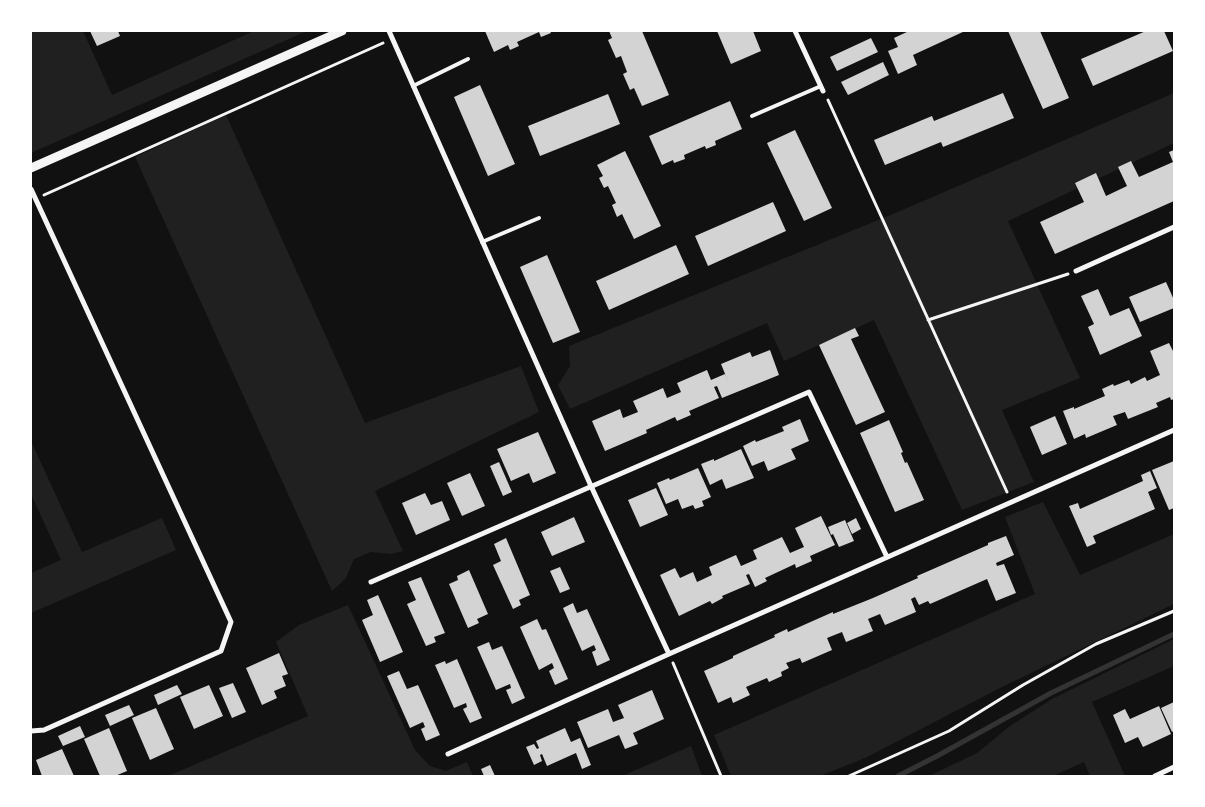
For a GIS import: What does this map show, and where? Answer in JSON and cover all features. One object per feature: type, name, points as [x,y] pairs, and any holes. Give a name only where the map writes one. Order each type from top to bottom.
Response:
[{"type":"street","points":[[31,168],[342,31]]},
{"type":"street","points":[[389,31],[591,486],[668,654]]},
{"type":"street","points":[[795,31],[822,88]]},
{"type":"street","points":[[31,189],[231,622],[221,651],[44,730],[31,731]]},
{"type":"street","points":[[1076,271],[1174,227]]},
{"type":"street","points":[[371,582],[810,392],[887,557]]},
{"type":"street","points":[[448,754],[668,654],[1174,430]]},
{"type":"street","points":[[1154,776],[1174,767]]},
{"type":"lane","points":[[413,86],[468,59]]},
{"type":"lane","points":[[752,116],[822,88]]},
{"type":"lane","points":[[482,242],[539,218]]},
{"type":"path","points":[[35,198],[392,39]]},
{"type":"path","points":[[822,88],[1012,502]]},
{"type":"path","points":[[928,320],[1076,271]]},
{"type":"path","points":[[850,776],[949,731],[1096,644],[1174,610]]},
{"type":"path","points":[[668,654],[721,776]]},
{"type":"shaded area","points":[[31,31],[83,31],[112,95],[254,31],[307,31],[31,153]]},
{"type":"shaded area","points":[[1174,93],[1174,143],[1008,221],[1080,378],[1002,410],[1034,482],[962,510],[874,320],[784,361],[767,323],[570,409],[558,385],[570,366],[569,346],[893,214]]},
{"type":"shaded area","points":[[226,115],[365,423],[521,366],[539,412],[375,491],[403,551],[391,554],[371,552],[354,559],[346,578],[332,591],[135,157]]},
{"type":"shaded area","points":[[31,441],[82,552],[162,518],[176,550],[31,613],[31,573],[61,560],[31,494]]},
{"type":"shaded area","points":[[1043,502],[1080,575],[1174,534],[1174,604],[1002,687],[865,758],[820,776],[731,776],[714,735],[1035,594],[1005,517]]},
{"type":"shaded area","points":[[348,605],[415,750],[430,766],[446,771],[467,762],[473,776],[168,776],[308,716],[276,642],[299,625]]},
{"type":"shaded area","points":[[1174,639],[1174,666],[1092,702],[1125,776],[1090,776],[1084,762],[1053,776],[929,776],[977,753],[1010,726],[1052,699]]},
{"type":"shaded area","points":[[691,746],[702,776],[622,776]]},
{"type":"building","points":[[90,31],[118,31],[120,36],[97,46]]},
{"type":"building","points":[[485,31],[550,31],[551,33],[541,37],[539,32],[517,42],[519,46],[510,50],[508,45],[494,52]]},
{"type":"building","points":[[609,31],[642,31],[669,95],[642,106],[634,88],[630,90],[623,74],[627,72],[621,56],[616,58],[608,40],[612,38]]},
{"type":"building","points":[[717,31],[753,31],[761,51],[731,64]]},
{"type":"building","points":[[909,31],[965,31],[913,55],[917,65],[898,74],[888,51],[898,47],[894,38]]},
{"type":"building","points":[[1008,31],[1040,31],[1069,98],[1043,109]]},
{"type":"building","points":[[1146,31],[1164,31],[1173,51],[1093,86],[1081,59]]},
{"type":"building","points":[[871,38],[878,52],[837,71],[830,57]]},
{"type":"building","points":[[883,62],[889,75],[848,95],[841,82]]},
{"type":"building","points":[[480,85],[515,164],[488,176],[454,97]]},
{"type":"building","points":[[1003,93],[1014,118],[943,147],[941,142],[885,165],[874,140],[932,116],[934,121]]},
{"type":"building","points":[[608,94],[620,124],[540,156],[528,126]]},
{"type":"building","points":[[730,101],[742,129],[715,141],[716,145],[706,149],[705,146],[684,155],[685,159],[674,163],[673,160],[662,165],[649,136]]},
{"type":"building","points":[[795,130],[832,208],[804,221],[767,143]]},
{"type":"building","points":[[1174,150],[1174,201],[1055,254],[1040,222],[1084,202],[1075,183],[1096,173],[1106,196],[1127,186],[1118,167],[1131,161],[1139,177],[1173,162],[1169,152]]},
{"type":"building","points":[[625,151],[661,226],[634,239],[622,214],[617,217],[612,205],[616,203],[608,186],[604,188],[599,178],[603,176],[597,165]]},
{"type":"building","points":[[773,202],[786,231],[708,266],[695,236]]},
{"type":"building","points":[[676,245],[689,274],[609,310],[596,281]]},
{"type":"building","points":[[547,255],[580,332],[553,343],[520,267]]},
{"type":"building","points":[[1166,282],[1174,300],[1174,308],[1140,322],[1129,297]]},
{"type":"building","points":[[1098,289],[1110,316],[1129,308],[1142,336],[1100,355],[1088,327],[1094,324],[1081,296]]},
{"type":"building","points":[[855,328],[859,336],[851,339],[885,412],[856,425],[819,345]]},
{"type":"building","points":[[1169,343],[1174,353],[1174,399],[1171,400],[1170,397],[1156,403],[1158,407],[1128,419],[1125,412],[1113,416],[1117,425],[1086,438],[1085,434],[1074,439],[1063,411],[1074,407],[1074,409],[1105,396],[1102,389],[1113,384],[1114,386],[1129,380],[1131,384],[1145,377],[1147,381],[1160,375],[1150,351]]},
{"type":"building","points":[[770,350],[779,375],[722,398],[717,386],[714,387],[719,398],[689,411],[691,415],[677,421],[675,417],[646,430],[647,433],[605,451],[592,421],[620,409],[623,418],[638,412],[633,401],[663,388],[667,398],[681,392],[677,383],[707,370],[711,380],[725,374],[730,386],[721,364],[750,352],[752,357]]},
{"type":"building","points":[[1055,416],[1067,444],[1042,455],[1030,427]]},
{"type":"building","points":[[800,419],[809,441],[791,449],[796,459],[768,471],[764,461],[752,466],[743,446],[755,440],[756,442],[784,431],[782,427]]},
{"type":"building","points":[[889,420],[903,452],[901,453],[905,463],[907,462],[924,500],[895,512],[860,433]]},
{"type":"building","points":[[538,432],[556,473],[533,483],[529,473],[511,481],[497,449]]},
{"type":"building","points":[[741,449],[754,478],[726,489],[722,479],[710,485],[701,464],[714,459],[714,461]]},
{"type":"building","points":[[1174,461],[1174,508],[1169,510],[1152,470]]},
{"type":"building","points":[[499,462],[512,492],[503,496],[490,466]]},
{"type":"building","points":[[698,468],[711,497],[702,501],[704,506],[695,509],[693,505],[682,509],[678,499],[666,504],[657,483],[669,478],[670,480]]},
{"type":"building","points":[[1150,471],[1157,488],[1148,492],[1155,509],[1093,536],[1096,543],[1087,547],[1069,506],[1078,503],[1080,509],[1143,481],[1141,475]]},
{"type":"building","points":[[470,473],[485,506],[462,516],[447,483]]},
{"type":"building","points":[[656,488],[668,515],[640,527],[628,500]]},
{"type":"building","points":[[425,493],[431,505],[442,501],[450,520],[416,535],[402,503]]},
{"type":"building","points":[[821,516],[835,545],[810,556],[812,561],[796,568],[795,564],[765,578],[767,581],[755,587],[749,574],[746,575],[750,584],[722,596],[723,598],[712,604],[710,601],[679,616],[660,575],[675,568],[680,578],[693,572],[697,582],[712,575],[709,567],[736,555],[741,566],[757,559],[753,550],[782,537],[790,553],[804,547],[795,528]]},
{"type":"building","points":[[574,517],[585,542],[552,556],[541,532]]},
{"type":"building","points":[[856,518],[861,529],[852,534],[847,523]]},
{"type":"building","points":[[845,520],[854,541],[839,547],[828,527]]},
{"type":"building","points":[[1006,536],[1014,555],[996,563],[997,566],[1004,564],[1016,593],[996,601],[987,579],[930,604],[928,601],[919,605],[915,597],[911,599],[916,612],[885,625],[880,614],[868,619],[873,631],[846,642],[842,632],[827,638],[832,650],[802,663],[800,658],[786,663],[789,668],[781,672],[782,676],[769,682],[767,678],[746,687],[750,695],[733,703],[731,697],[718,703],[704,671],[775,637],[774,635],[787,629],[788,632],[833,612],[833,614],[873,598]]},
{"type":"building","points":[[506,538],[530,595],[519,600],[521,605],[513,609],[493,565],[501,561],[494,544]]},
{"type":"building","points":[[560,567],[570,589],[560,593],[550,571]]},
{"type":"building","points":[[469,570],[488,614],[477,619],[479,623],[468,628],[449,584],[458,580],[457,576]]},
{"type":"building","points":[[421,577],[445,633],[434,637],[436,642],[426,646],[407,604],[416,600],[408,582]]},
{"type":"building","points":[[378,595],[403,652],[380,662],[362,620],[373,615],[367,600]]},
{"type":"building","points":[[573,603],[577,613],[587,609],[610,660],[597,666],[592,652],[596,650],[594,645],[582,651],[563,608]]},
{"type":"building","points":[[537,619],[542,630],[546,629],[568,679],[555,685],[549,671],[554,668],[552,663],[539,670],[520,627]]},
{"type":"building","points":[[489,642],[492,650],[502,646],[525,698],[512,704],[506,690],[511,688],[510,684],[496,690],[477,647]]},
{"type":"building","points":[[279,653],[288,674],[282,676],[286,686],[274,691],[277,698],[262,705],[246,668]]},
{"type":"building","points":[[457,659],[482,718],[470,723],[463,709],[467,707],[466,703],[454,708],[435,665],[445,661],[446,664]]},
{"type":"building","points":[[399,671],[407,689],[418,685],[440,735],[426,741],[421,729],[425,727],[423,722],[410,728],[387,676]]},
{"type":"building","points":[[233,683],[246,712],[232,718],[219,688]]},
{"type":"building","points":[[177,685],[182,694],[158,705],[154,695]]},
{"type":"building","points":[[209,685],[223,716],[194,729],[180,697]]},
{"type":"building","points":[[652,690],[664,719],[633,733],[638,744],[625,749],[619,735],[588,748],[577,722],[608,709],[613,722],[624,718],[618,705]]},
{"type":"building","points":[[1174,702],[1174,731],[1172,732],[1161,708]]},
{"type":"building","points":[[129,705],[134,715],[110,726],[105,715]]},
{"type":"building","points":[[1159,706],[1171,734],[1143,747],[1138,737],[1125,743],[1113,715],[1125,709],[1130,719]]},
{"type":"building","points":[[156,708],[174,749],[150,760],[132,718]]},
{"type":"building","points":[[80,726],[85,737],[63,746],[58,736]]},
{"type":"building","points":[[109,728],[127,771],[115,776],[100,776],[84,739]]},
{"type":"building","points":[[565,728],[571,742],[580,738],[591,765],[582,769],[576,753],[547,766],[542,754],[540,755],[542,761],[534,765],[526,747],[534,744],[537,749],[539,748],[536,741]]},
{"type":"building","points":[[62,749],[74,776],[42,776],[36,760]]},
{"type":"building","points":[[490,765],[495,776],[484,776],[481,769]]},
{"type":"waterway","points":[[898,776],[1051,693],[1174,634]]}]
